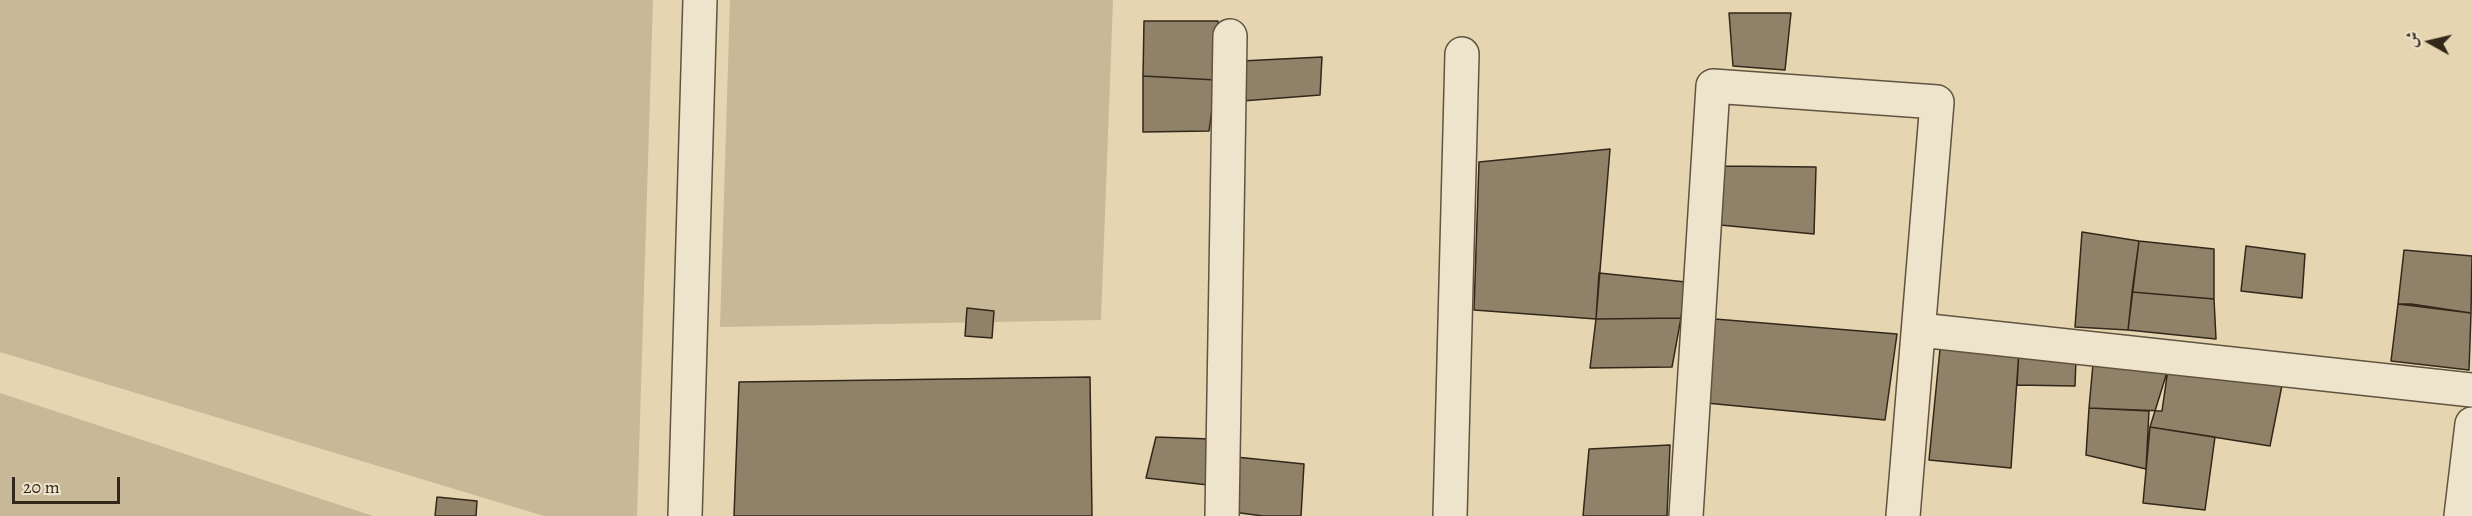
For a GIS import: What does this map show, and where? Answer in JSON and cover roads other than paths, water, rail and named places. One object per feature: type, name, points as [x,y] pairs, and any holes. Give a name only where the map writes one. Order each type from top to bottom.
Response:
[{"type":"street","points":[[685,516],[700,0]]},
{"type":"street","points":[[1222,516],[1230,36]]},
{"type":"street","points":[[1450,516],[1462,54]]},
{"type":"street","points":[[1686,516],[1713,86],[1937,102],[1904,516]]},
{"type":"street","points":[[1920,330],[2472,390]]},
{"type":"street","points":[[2461,516],[2472,424]]}]
